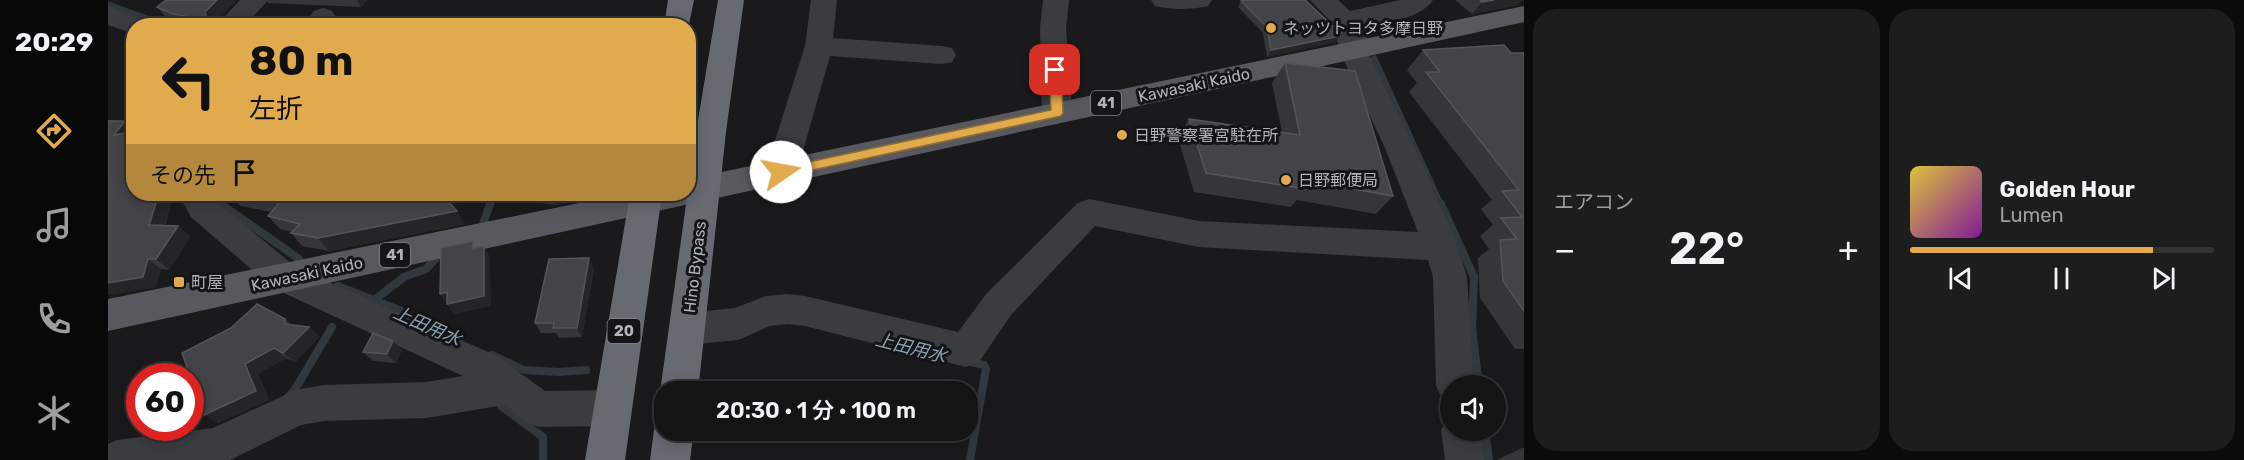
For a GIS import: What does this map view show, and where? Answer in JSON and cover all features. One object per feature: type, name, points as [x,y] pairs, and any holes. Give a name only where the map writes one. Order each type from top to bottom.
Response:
[{"type":"highway","points":[[678,18],[681,0]]},
{"type":"highway","name":"Hino Bypass","points":[[696,167],[731,0]]},
{"type":"highway","name":"20","points":[[605,460],[644,201]]},
{"type":"highway","name":"Hino Bypass","points":[[680,381],[687,329],[691,201]]},
{"type":"highway","points":[[670,460],[673,441]]},
{"type":"main road","name":"Kawasaki Kaido","points":[[696,190],[1354,52],[1524,14]]},
{"type":"main road","name":"Kawasaki Kaido","points":[[108,315],[285,278],[627,201]]},
{"type":"street","points":[[237,18],[255,0]]},
{"type":"street","points":[[781,172],[819,46],[824,0]]},
{"type":"street","points":[[1056,0],[1053,28],[1057,113]]},
{"type":"street","points":[[1164,0],[1199,0]]},
{"type":"street","points":[[1323,0],[1345,21],[1354,52],[1400,148],[1441,247],[1450,277],[1454,375]]},
{"type":"street","points":[[1345,21],[1403,9],[1420,0]]},
{"type":"street","points":[[819,46],[942,55]]},
{"type":"street","points":[[198,201],[202,208],[285,278],[482,367],[539,408],[613,408]]},
{"type":"street","points":[[687,329],[738,324],[766,311],[787,309],[805,311],[966,350],[999,304],[1089,212],[1199,234],[1441,247]]},
{"type":"street","points":[[117,460],[213,447],[235,439],[296,408],[324,404],[427,400],[508,387]]},
{"type":"street","points":[[1462,441],[1465,460]]},
{"type":"building","points":[[166,0],[217,0],[205,12],[206,16],[203,18],[173,14],[157,7]]},
{"type":"building","points":[[1305,0],[1339,32],[1340,36],[1271,50],[1267,27],[1241,1]]},
{"type":"building","points":[[1504,45],[1511,53],[1524,53],[1524,311],[1503,281],[1500,240],[1517,239],[1501,218],[1522,217],[1502,191],[1519,190],[1426,72],[1440,72],[1423,50]]},
{"type":"building","points":[[1285,63],[1355,71],[1393,196],[1303,180],[1306,189],[1206,173],[1189,119],[1300,135]]},
{"type":"building","points":[[108,121],[125,121],[114,135],[126,133],[126,201],[157,201],[149,225],[178,226],[156,259],[148,259],[143,277],[108,283]]},
{"type":"building","points":[[268,201],[448,201],[457,211],[318,238],[291,233],[300,224],[268,216],[279,203]]},
{"type":"building","points":[[473,241],[473,248],[484,246],[484,296],[447,304],[447,292],[440,294],[441,248]]},
{"type":"building","points":[[589,258],[577,328],[553,328],[554,323],[535,323],[549,259]]},
{"type":"building","points":[[257,304],[285,319],[285,324],[309,327],[283,353],[274,348],[245,364],[256,391],[204,415],[204,363],[186,363],[182,353],[231,328]]},
{"type":"building","points":[[373,333],[393,341],[387,354],[363,352]]},
{"type":"waterway","name":"上田用水","points":[[108,5],[145,18]]},
{"type":"waterway","points":[[1360,26],[1365,40]]},
{"type":"waterway","points":[[1374,59],[1441,206]]},
{"type":"waterway","name":"上田用水","points":[[219,201],[222,205]]},
{"type":"waterway","points":[[490,206],[492,201]]},
{"type":"waterway","points":[[483,224],[490,204]]},
{"type":"waterway","points":[[1441,204],[1474,277],[1472,328],[1478,375]]},
{"type":"waterway","name":"上田用水","points":[[222,205],[299,259]]},
{"type":"waterway","points":[[374,300],[404,277],[426,269],[438,256]]},
{"type":"waterway","name":"上田用水","points":[[338,286],[374,300]]},
{"type":"waterway","name":"上田用水","points":[[374,300],[404,312],[424,325]]},
{"type":"waterway","points":[[288,397],[294,391],[332,327]]},
{"type":"waterway","name":"上田用水","points":[[492,355],[524,370],[559,372],[586,370]]},
{"type":"waterway","name":"上田用水","points":[[966,361],[984,365],[986,369],[970,460]]},
{"type":"waterway","points":[[501,406],[543,437],[543,460]]},
{"type":"waterway","points":[[1486,441],[1489,460]]},
{"type":"place","name":"ネッツトヨタ多摩日野","points":[[1271,28]]},
{"type":"place","name":"日野警察署宮駐在所","points":[[1122,135]]},
{"type":"place","name":"日野郵便局","points":[[1286,180]]},
{"type":"place","name":"町屋","points":[[179,282]]},
{"type":"route","points":[[781,172],[1057,113],[1055,70]]}]
